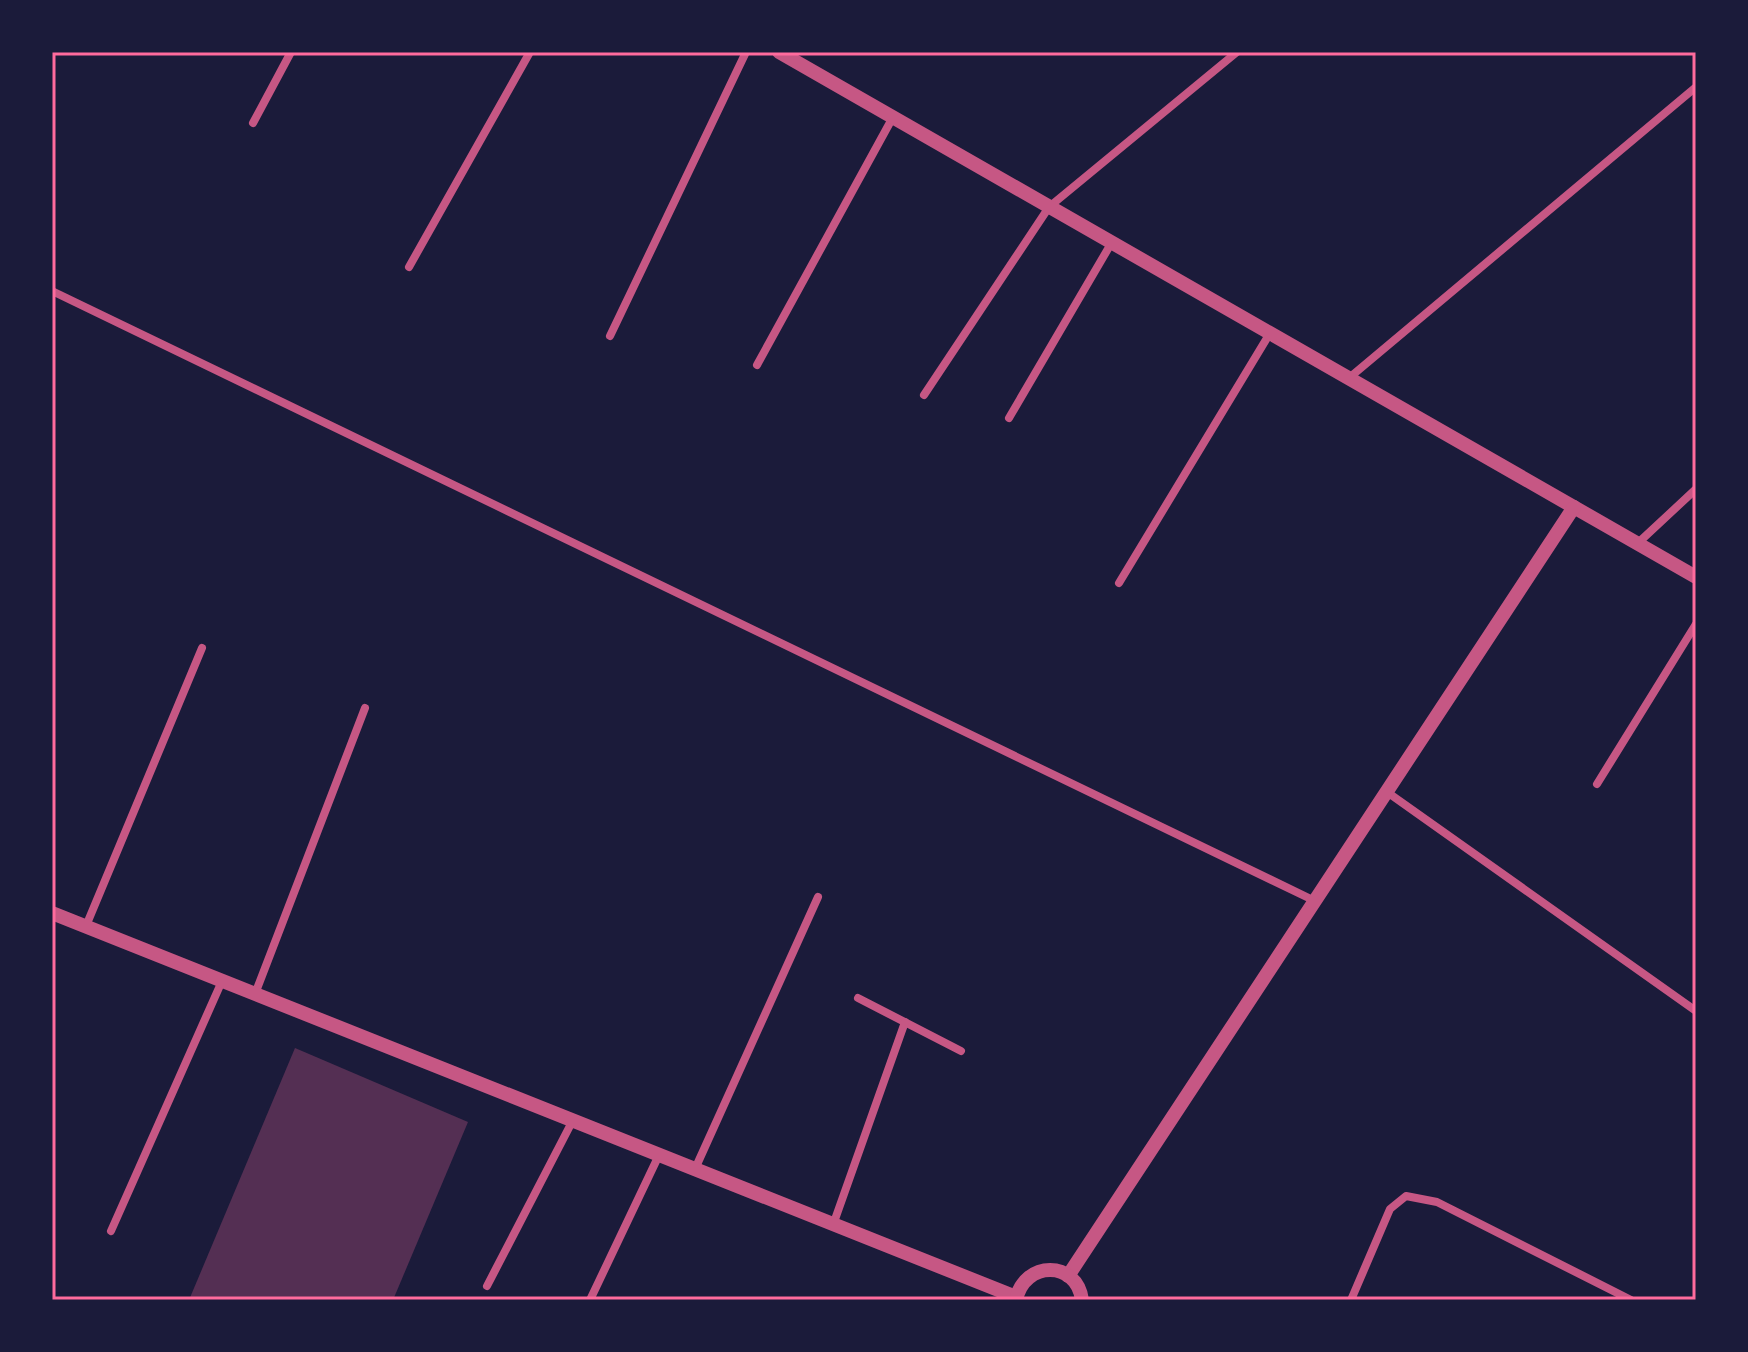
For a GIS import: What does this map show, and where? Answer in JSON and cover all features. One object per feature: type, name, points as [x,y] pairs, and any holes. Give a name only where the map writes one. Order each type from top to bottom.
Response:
[{"type":"street","points":[[253,123],[291,52]]},
{"type":"street","points":[[409,267],[530,52]]},
{"type":"street","points":[[610,336],[746,52]]},
{"type":"street","points":[[779,52],[1696,577]]},
{"type":"street","points":[[924,395],[1049,207],[1237,52]]},
{"type":"street","points":[[1349,378],[1696,87]]},
{"type":"street","points":[[757,365],[893,117]]},
{"type":"street","points":[[1009,418],[1112,242]]},
{"type":"street","points":[[52,291],[1315,901]]},
{"type":"street","points":[[1119,583],[1270,333]]},
{"type":"street","points":[[1638,543],[1696,489]]},
{"type":"street","points":[[1068,1276],[1574,507]]},
{"type":"street","points":[[1597,784],[1696,624]]},
{"type":"street","points":[[86,926],[202,648]]},
{"type":"street","points":[[255,994],[365,708]]},
{"type":"street","points":[[1387,792],[1696,1011]]},
{"type":"street","points":[[695,1169],[818,897]]},
{"type":"street","points":[[52,913],[1016,1299],[1026,1279],[1035,1273],[1057,1271],[1076,1283],[1082,1300]]},
{"type":"street","points":[[111,1231],[222,981]]},
{"type":"street","points":[[858,998],[961,1051]]},
{"type":"street","points":[[833,1225],[905,1022]]},
{"type":"street","points":[[487,1286],[573,1120]]},
{"type":"street","points":[[590,1300],[659,1155]]},
{"type":"street","points":[[1351,1300],[1390,1209],[1406,1196],[1437,1202],[1631,1300]]},
{"type":"building","points":[[295,1048],[468,1122],[393,1300],[189,1300]]}]
